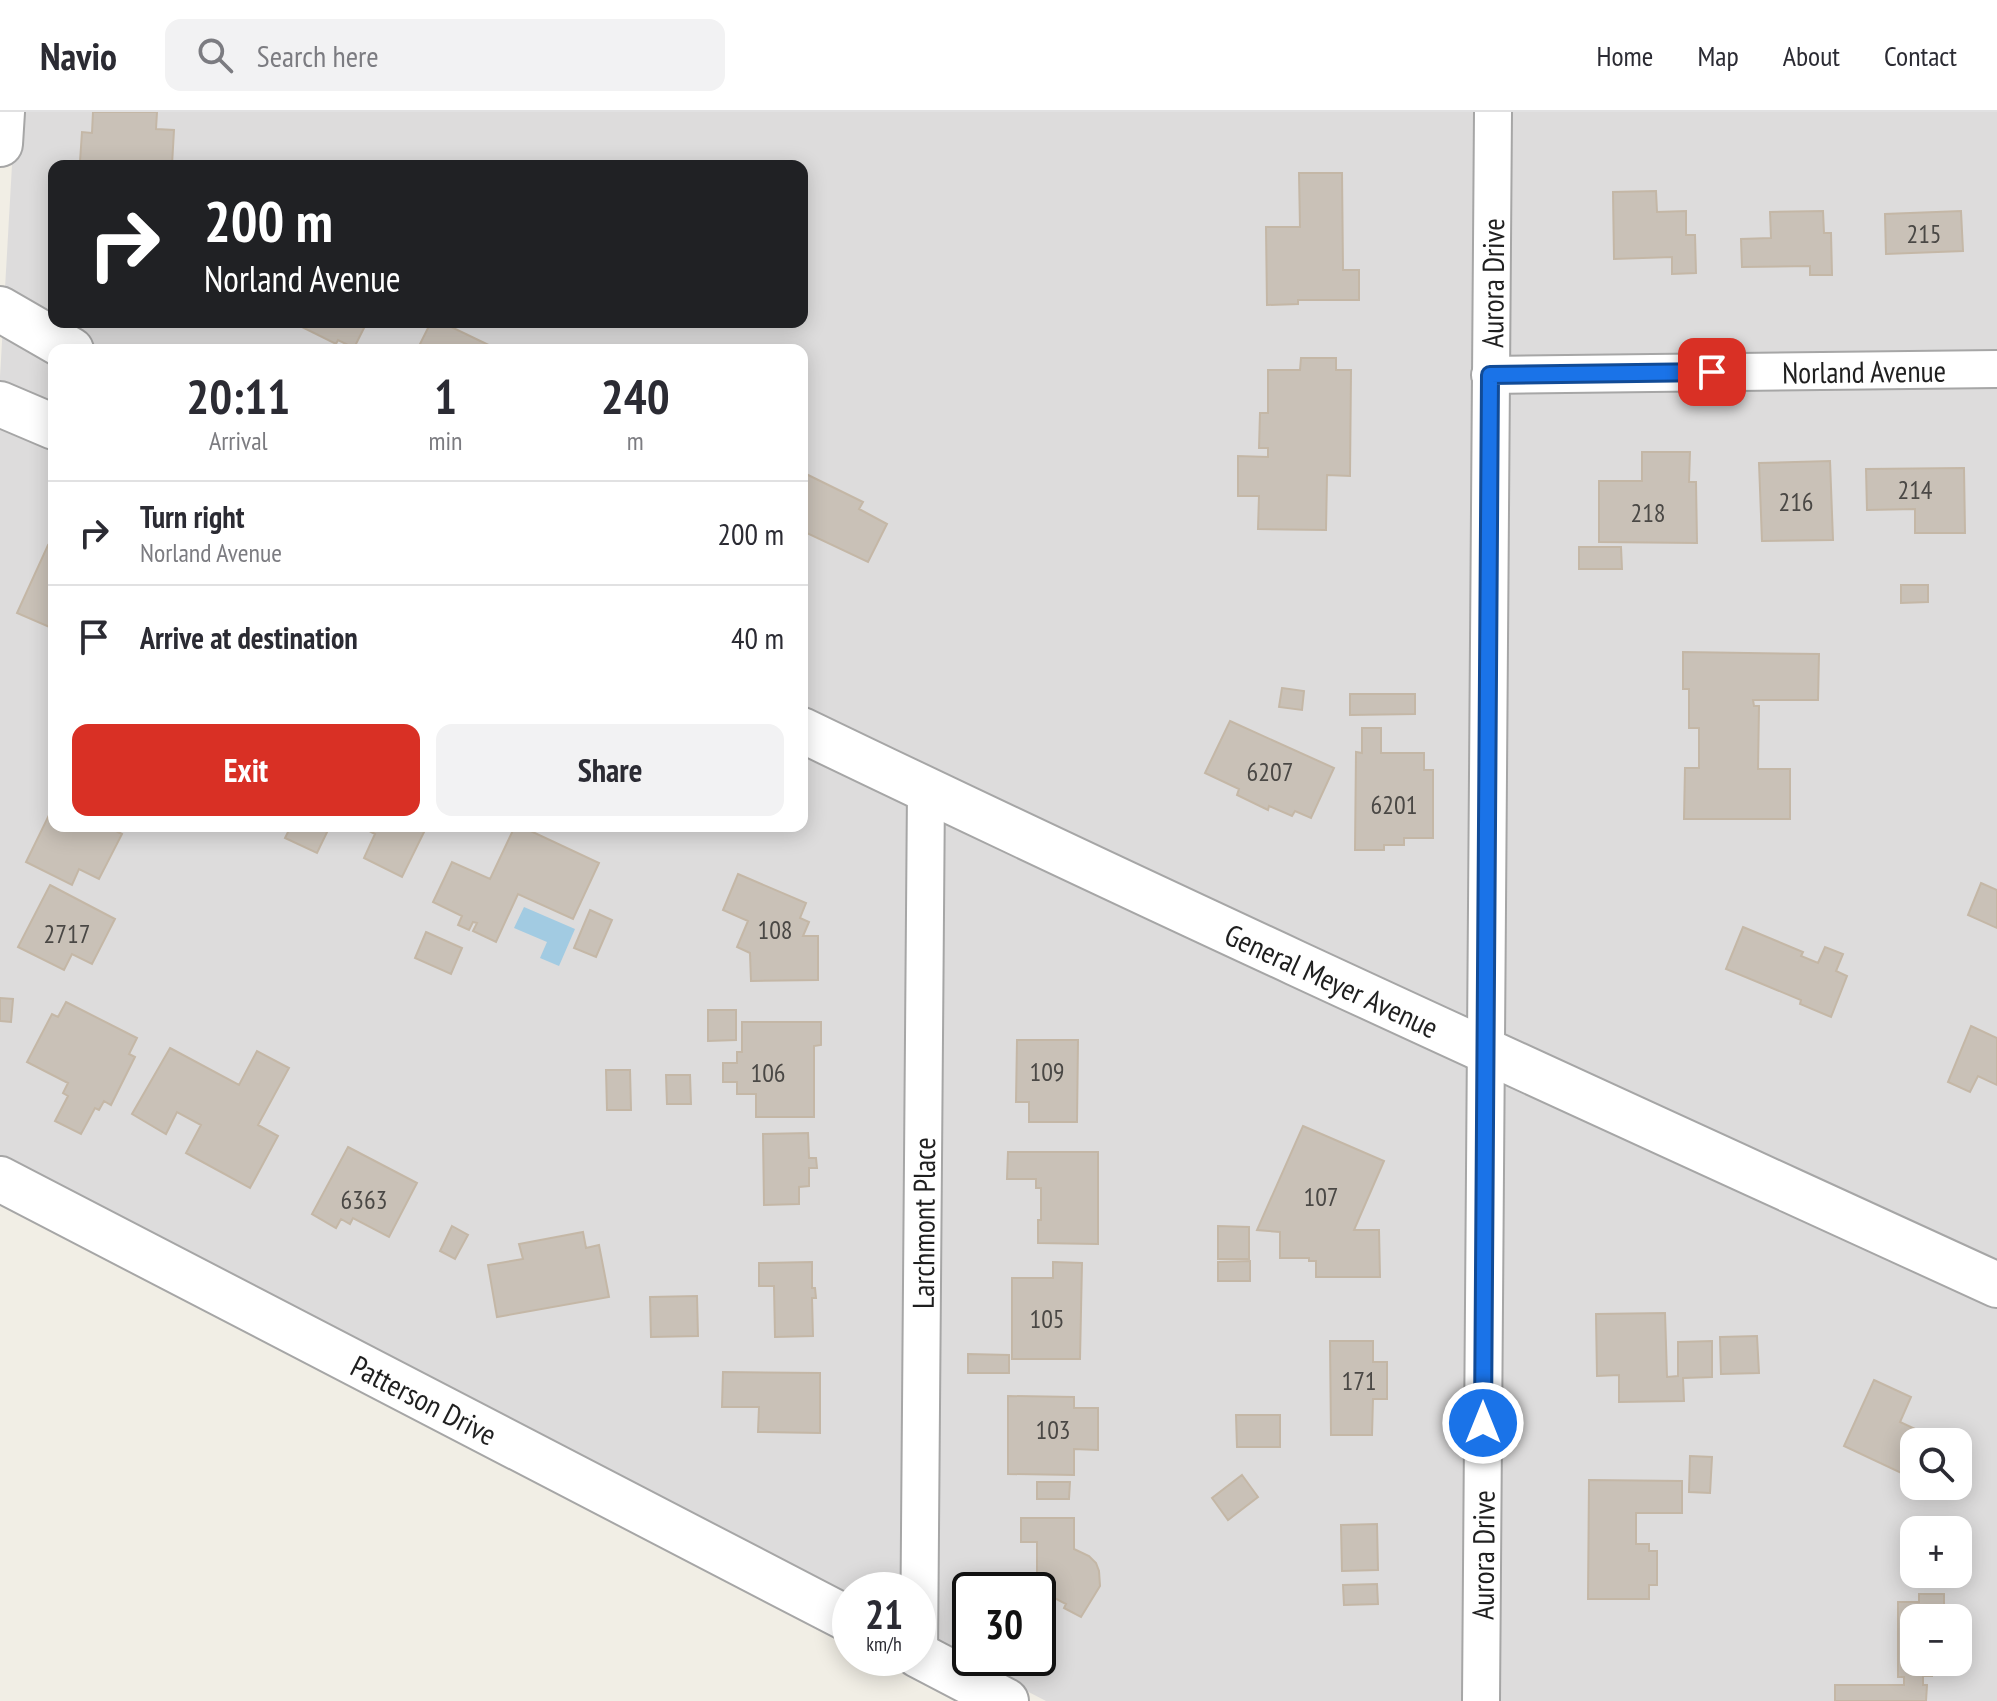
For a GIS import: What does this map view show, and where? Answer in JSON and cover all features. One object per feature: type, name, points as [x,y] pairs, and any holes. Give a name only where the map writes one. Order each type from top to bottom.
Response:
[{"type":"street","points":[[0,144],[2,112]]},
{"type":"street","name":"Aurora Drive","points":[[1481,1701],[1493,112]]},
{"type":"street","points":[[0,309],[61,344]]},
{"type":"street","name":"Norland Avenue","points":[[1490,375],[1997,369]]},
{"type":"street","points":[[0,404],[48,424]]},
{"type":"street","name":"General Meyer Avenue","points":[[808,733],[1486,1051],[1997,1285]]},
{"type":"street","name":"Larchmont Place","points":[[920,1572],[926,790]]},
{"type":"street","name":"Patterson Drive","points":[[0,1179],[832,1611]]},
{"type":"street","points":[[936,1664],[1006,1701]]},
{"type":"shaded area","points":[[15,112],[1997,112],[1997,1701],[1046,1701],[998,1676],[1056,1676],[1056,1572],[952,1572],[952,1653],[936,1644],[936,1572],[832,1572],[832,1592],[0,1165],[0,377]]},
{"type":"water","points":[[524,907],[575,929],[559,966],[540,958],[547,942],[514,928]]},
{"type":"building","points":[[93,112],[157,112],[156,129],[174,130],[172,160],[80,160],[82,132],[92,133]]},
{"type":"building","points":[[1299,173],[1342,173],[1343,270],[1359,270],[1359,300],[1298,300],[1298,304],[1267,305],[1266,227],[1300,227]]},
{"type":"building","points":[[1656,191],[1657,212],[1686,211],[1686,235],[1695,235],[1696,273],[1672,274],[1672,257],[1614,259],[1613,192]]},
{"type":"building","points":[[1823,211],[1824,233],[1831,233],[1832,275],[1810,275],[1810,266],[1742,267],[1741,239],[1771,238],[1770,212]]},
{"type":"building","points":[[1961,211],[1963,251],[1886,254],[1885,214]]},
{"type":"building","points":[[304,328],[364,328],[356,344],[338,340],[336,344]]},
{"type":"building","points":[[428,328],[453,328],[487,344],[420,344]]},
{"type":"building","points":[[1301,358],[1336,358],[1336,370],[1351,370],[1350,476],[1327,475],[1326,530],[1258,529],[1259,496],[1238,496],[1238,456],[1268,457],[1268,448],[1259,448],[1260,413],[1268,413],[1268,370],[1300,370]]},
{"type":"building","points":[[1642,452],[1690,452],[1689,482],[1696,482],[1697,543],[1599,542],[1599,481],[1642,481]]},
{"type":"building","points":[[1830,461],[1833,540],[1762,541],[1759,463]]},
{"type":"building","points":[[1964,468],[1965,533],[1915,533],[1915,509],[1867,510],[1866,469]]},
{"type":"building","points":[[808,475],[863,502],[859,509],[887,524],[868,562],[808,533]]},
{"type":"building","points":[[48,545],[48,626],[17,613]]},
{"type":"building","points":[[1579,547],[1621,547],[1622,569],[1579,569]]},
{"type":"building","points":[[1901,585],[1928,585],[1928,602],[1901,603]]},
{"type":"building","points":[[1683,652],[1819,654],[1818,700],[1753,700],[1754,706],[1759,706],[1758,769],[1790,769],[1790,819],[1684,819],[1685,768],[1699,768],[1699,728],[1689,728],[1689,689],[1683,689]]},
{"type":"building","points":[[1282,688],[1304,691],[1302,710],[1279,707]]},
{"type":"building","points":[[1350,694],[1415,694],[1415,714],[1350,715]]},
{"type":"building","points":[[1230,721],[1334,768],[1311,818],[1295,811],[1292,816],[1269,806],[1268,810],[1237,795],[1239,789],[1205,773]]},
{"type":"building","points":[[1362,728],[1381,728],[1381,753],[1424,753],[1424,770],[1433,770],[1433,838],[1404,838],[1404,845],[1384,845],[1384,850],[1355,850],[1356,752],[1362,753]]},
{"type":"building","points":[[48,817],[48,832],[122,834],[99,879],[79,869],[72,885],[26,862]]},
{"type":"building","points":[[288,832],[327,832],[317,853],[285,838]]},
{"type":"building","points":[[371,832],[424,832],[402,877],[364,858],[375,834]]},
{"type":"building","points":[[512,832],[533,832],[599,863],[573,919],[518,894],[496,942],[473,931],[477,923],[473,922],[469,930],[458,925],[462,916],[433,902],[452,862],[490,879]]},
{"type":"building","points":[[738,874],[806,903],[800,918],[809,922],[803,936],[818,936],[818,980],[751,981],[750,953],[737,947],[748,921],[723,910]]},
{"type":"building","points":[[1981,883],[1997,890],[1997,928],[1968,915]]},
{"type":"building","points":[[50,885],[115,919],[92,964],[72,954],[64,970],[18,947]]},
{"type":"building","points":[[590,910],[612,920],[596,957],[574,948]]},
{"type":"building","points":[[1743,927],[1803,952],[1801,956],[1818,963],[1825,947],[1843,954],[1836,971],[1847,976],[1831,1017],[1800,1004],[1801,1000],[1726,969]]},
{"type":"building","points":[[426,932],[462,948],[451,974],[415,958]]},
{"type":"building","points":[[0,998],[13,999],[11,1022],[0,1021]]},
{"type":"building","points":[[66,1002],[137,1038],[129,1054],[135,1057],[111,1105],[104,1101],[99,1110],[95,1108],[81,1134],[55,1121],[68,1096],[63,1093],[68,1083],[27,1062],[52,1014],[58,1017]]},
{"type":"building","points":[[708,1010],[736,1010],[736,1040],[708,1041]]},
{"type":"building","points":[[742,1022],[821,1022],[821,1045],[814,1046],[814,1117],[756,1117],[756,1094],[737,1094],[737,1082],[723,1082],[723,1063],[737,1063],[737,1052],[742,1052]]},
{"type":"building","points":[[1971,1026],[1997,1038],[1997,1085],[1978,1076],[1970,1092],[1948,1082]]},
{"type":"building","points":[[1017,1040],[1078,1040],[1077,1122],[1029,1122],[1029,1102],[1016,1102]]},
{"type":"building","points":[[170,1048],[239,1085],[257,1051],[289,1068],[258,1125],[278,1136],[250,1188],[186,1153],[201,1125],[177,1112],[166,1134],[132,1114]]},
{"type":"building","points":[[606,1070],[630,1070],[631,1110],[607,1110]]},
{"type":"building","points":[[666,1075],[690,1075],[691,1104],[667,1104]]},
{"type":"building","points":[[1303,1126],[1384,1161],[1354,1230],[1379,1230],[1380,1277],[1316,1277],[1316,1261],[1309,1261],[1309,1258],[1280,1258],[1280,1232],[1257,1230]]},
{"type":"building","points":[[808,1133],[809,1158],[816,1158],[817,1168],[809,1168],[809,1186],[799,1187],[799,1204],[764,1205],[763,1134]]},
{"type":"building","points":[[348,1147],[417,1183],[389,1237],[353,1218],[350,1224],[341,1219],[336,1228],[312,1214]]},
{"type":"building","points":[[1008,1152],[1098,1152],[1098,1244],[1038,1243],[1041,1188],[1036,1188],[1036,1179],[1007,1179]]},
{"type":"building","points":[[452,1226],[468,1235],[455,1259],[440,1251]]},
{"type":"building","points":[[1218,1226],[1249,1227],[1249,1259],[1218,1259]]},
{"type":"building","points":[[583,1232],[586,1248],[599,1245],[609,1297],[497,1317],[488,1265],[523,1259],[519,1244]]},
{"type":"building","points":[[1250,1261],[1250,1281],[1218,1281],[1218,1262]]},
{"type":"building","points":[[812,1262],[812,1288],[815,1288],[816,1298],[812,1298],[813,1336],[775,1337],[774,1286],[759,1286],[759,1263]]},
{"type":"building","points":[[1053,1262],[1082,1263],[1080,1359],[1012,1359],[1012,1278],[1053,1278]]},
{"type":"building","points":[[697,1296],[698,1336],[651,1337],[650,1297]]},
{"type":"building","points":[[1665,1313],[1667,1377],[1678,1376],[1678,1342],[1712,1341],[1712,1377],[1683,1378],[1684,1401],[1619,1402],[1619,1375],[1597,1376],[1596,1314]]},
{"type":"building","points":[[1757,1336],[1759,1373],[1721,1374],[1720,1337]]},
{"type":"building","points":[[1330,1341],[1373,1341],[1373,1362],[1387,1362],[1387,1399],[1373,1399],[1372,1435],[1331,1435]]},
{"type":"building","points":[[968,1354],[1009,1355],[1009,1373],[968,1373]]},
{"type":"building","points":[[723,1372],[820,1373],[820,1433],[758,1432],[759,1407],[722,1407]]},
{"type":"building","points":[[1874,1380],[1911,1397],[1900,1422],[1913,1428],[1900,1428],[1900,1472],[1844,1446]]},
{"type":"building","points":[[1008,1396],[1074,1397],[1074,1408],[1098,1408],[1098,1450],[1074,1449],[1074,1475],[1008,1474]]},
{"type":"building","points":[[1236,1415],[1280,1415],[1280,1447],[1237,1447]]},
{"type":"building","points":[[1690,1456],[1712,1457],[1710,1493],[1689,1492]]},
{"type":"building","points":[[1242,1475],[1258,1497],[1228,1520],[1212,1498]]},
{"type":"building","points":[[1589,1480],[1682,1481],[1682,1513],[1636,1513],[1636,1544],[1649,1544],[1649,1551],[1657,1551],[1657,1585],[1649,1585],[1649,1599],[1588,1599]]},
{"type":"building","points":[[1037,1482],[1070,1482],[1069,1499],[1037,1499]]},
{"type":"building","points":[[1021,1518],[1074,1518],[1074,1549],[1089,1556],[1099,1571],[1100,1586],[1081,1617],[1064,1608],[1066,1604],[1056,1599],[1056,1572],[1037,1572],[1037,1542],[1021,1542]]},
{"type":"building","points":[[1377,1524],[1378,1570],[1342,1571],[1341,1525]]},
{"type":"building","points":[[1377,1584],[1378,1604],[1344,1605],[1343,1585]]},
{"type":"building","points":[[1919,1594],[1944,1594],[1944,1604],[1900,1604],[1900,1676],[1923,1676],[1923,1685],[1927,1685],[1926,1701],[1835,1701],[1835,1685],[1904,1685],[1904,1677],[1898,1677],[1898,1602],[1919,1602]]},
{"type":"route","points":[[1483,1423],[1490,375],[1712,372]]}]
